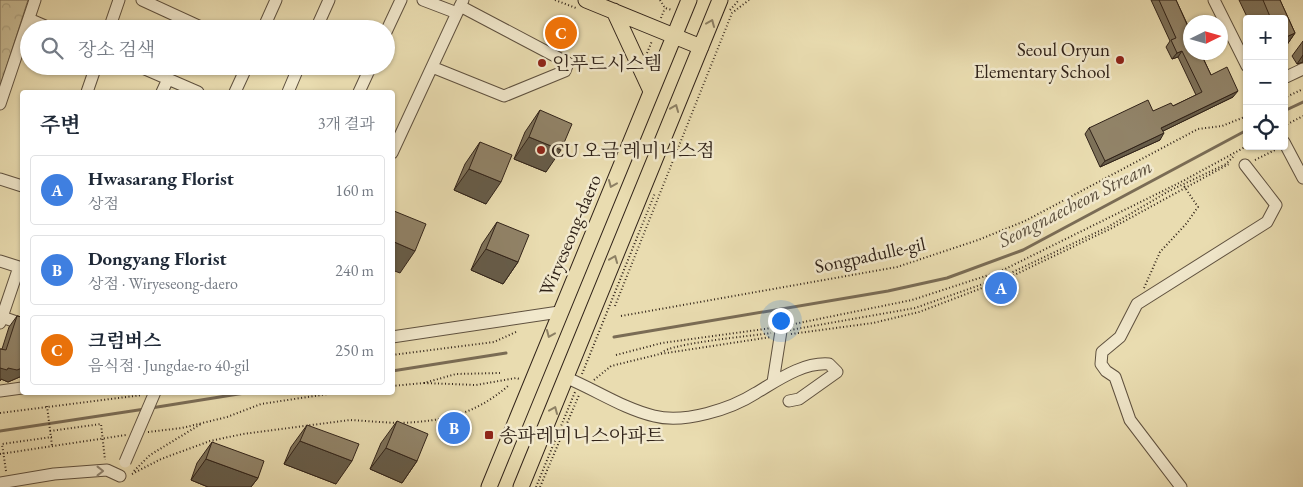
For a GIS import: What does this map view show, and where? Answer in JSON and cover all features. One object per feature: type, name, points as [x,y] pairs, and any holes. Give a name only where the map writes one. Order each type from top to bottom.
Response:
[{"type":"main road","name":"Wiryeseong-daero","points":[[489,487],[559,312],[689,0]]},
{"type":"main road","points":[[521,487],[566,398],[578,383],[701,46],[720,0]]},
{"type":"main road","points":[[592,2],[617,5],[675,36],[701,46]]},
{"type":"main road","points":[[617,5],[651,91]]},
{"type":"street","points":[[33,20],[29,18],[35,0]]},
{"type":"street","points":[[112,20],[119,0]]},
{"type":"street","points":[[142,0],[185,20]]},
{"type":"street","points":[[267,20],[276,0]]},
{"type":"street","points":[[320,20],[329,0]]},
{"type":"street","points":[[392,20],[401,0]]},
{"type":"street","points":[[423,0],[460,7],[568,63],[564,70],[504,96],[432,67]]},
{"type":"street","points":[[1214,0],[1244,60]]},
{"type":"street","points":[[395,147],[460,7]]},
{"type":"street","points":[[0,104],[20,45]]},
{"type":"street","points":[[1288,76],[1303,69]]},
{"type":"street","points":[[88,90],[93,75]]},
{"type":"street","points":[[159,75],[193,90]]},
{"type":"street","points":[[236,90],[243,75]]},
{"type":"street","points":[[289,90],[295,75]]},
{"type":"street","points":[[360,90],[367,75]]},
{"type":"street","points":[[163,90],[168,79]]},
{"type":"street","points":[[1288,150],[1303,178]]},
{"type":"street","points":[[1181,487],[1130,420],[1115,377],[1106,372],[1100,364],[1102,352],[1120,337],[1136,304],[1267,222],[1276,205],[1245,164]]},
{"type":"street","points":[[0,179],[20,185]]},
{"type":"street","points":[[0,262],[20,268]]},
{"type":"street","points":[[20,271],[1,320],[20,324]]},
{"type":"street","points":[[395,337],[559,312]]},
{"type":"street","points":[[773,382],[779,330]]},
{"type":"street","points":[[578,383],[655,416],[689,418],[720,409],[754,395],[773,382],[815,363],[829,364],[837,372],[799,399],[789,401]]},
{"type":"street","points":[[0,391],[20,388]]},
{"type":"street","points":[[4,482],[54,474],[107,470],[117,482],[150,395]]},
{"type":"street","points":[[48,487],[54,474]]},
{"type":"path","points":[[660,0],[665,8]]},
{"type":"path","points":[[723,24],[728,12],[739,0]]},
{"type":"path","points":[[615,306],[732,13],[749,0]]},
{"type":"path","points":[[1288,96],[1303,89]]},
{"type":"path","points":[[1288,124],[1303,116]]},
{"type":"path","name":"Songpadulle-gil","points":[[620,316],[656,308],[897,267],[933,256],[1025,221],[1198,129],[1222,126],[1243,118]]},
{"type":"path","points":[[616,355],[662,343],[779,330],[873,323],[919,312],[1016,274],[1110,229],[1226,164],[1243,149]]},
{"type":"path","points":[[1245,164],[1275,150]]},
{"type":"path","points":[[779,330],[912,300],[1001,271],[1236,154]]},
{"type":"path","points":[[536,487],[566,398],[578,383],[611,366],[660,354],[664,349],[915,308],[1000,278],[1108,227],[1169,191],[1184,186],[1229,164]]},
{"type":"path","points":[[1136,304],[1160,252],[1186,224],[1198,207],[1184,186]]},
{"type":"path","points":[[395,355],[494,342],[516,332]]},
{"type":"path","points":[[424,383],[456,374],[500,373]]},
{"type":"path","points":[[395,386],[424,383],[476,385],[516,378],[530,383]]},
{"type":"path","points":[[540,487],[576,402],[578,383]]},
{"type":"path","points":[[204,422],[150,455],[132,474],[161,459],[210,441],[243,434],[280,431],[332,421],[368,420],[394,423],[445,418],[489,402],[508,386]]},
{"type":"path","points":[[0,412],[141,395]]},
{"type":"path","points":[[146,432],[204,422],[261,404],[321,395]]},
{"type":"path","points":[[566,398],[576,402]]},
{"type":"path","points":[[47,406],[52,446]]},
{"type":"path","points":[[50,431],[101,424],[107,470]]},
{"type":"path","points":[[0,454],[127,435]]},
{"type":"path","points":[[4,482],[4,453],[2,444],[52,437]]},
{"type":"green space","points":[[0,0],[28,0],[20,20],[0,87]]},
{"type":"building","points":[[1159,0],[1176,0],[1183,16],[1183,53],[1182,51],[1177,53],[1171,40],[1176,38]]},
{"type":"building","points":[[1263,0],[1280,0],[1287,15],[1269,15]]},
{"type":"building","points":[[1288,18],[1295,33],[1288,36]]},
{"type":"building","points":[[1186,60],[1204,60],[1211,75],[1227,67],[1238,91],[1161,128],[1164,133],[1105,161],[1089,128],[1148,100],[1153,111],[1171,103],[1173,106],[1202,92]]},
{"type":"building","points":[[540,110],[572,124],[561,150],[529,137]]},
{"type":"building","points":[[480,142],[512,155],[501,182],[469,169]]},
{"type":"building","points":[[395,211],[426,224],[415,251],[395,242]]},
{"type":"building","points":[[497,222],[529,235],[518,262],[486,249]]},
{"type":"building","points":[[17,316],[20,317],[20,369],[8,368],[7,370],[0,368],[0,349],[6,350]]},
{"type":"building","points":[[397,421],[428,434],[417,461],[386,448]]},
{"type":"building","points":[[307,425],[359,444],[352,461],[300,441]]},
{"type":"building","points":[[212,442],[264,461],[258,478],[206,459]]},
{"type":"waterway","name":"Seongnaecheon Stream","points":[[1288,109],[1303,102]]},
{"type":"waterway","name":"Seongnaecheon Stream","points":[[614,337],[888,291],[947,278],[1023,250],[1243,132]]},
{"type":"waterway","name":"Seongnaecheon Stream","points":[[395,371],[506,353]]},
{"type":"waterway","name":"Seongnaecheon Stream","points":[[151,408],[232,395]]},
{"type":"waterway","name":"Seongnaecheon Stream","points":[[0,431],[145,409]]},
{"type":"place","name":"크럼버스","points":[[561,33]]},
{"type":"place","name":"Seoul Oryun Elementary School","points":[[1120,60]]},
{"type":"place","name":"인푸드시스템","points":[[542,63]]},
{"type":"place","name":"CU 오금 레미니스점","points":[[541,150]]},
{"type":"place","name":"Hwasarang Florist","points":[[1001,288]]},
{"type":"place","name":"Dongyang Florist","points":[[454,428]]},
{"type":"place","name":"송파레미니스아파트","points":[[489,435]]}]
